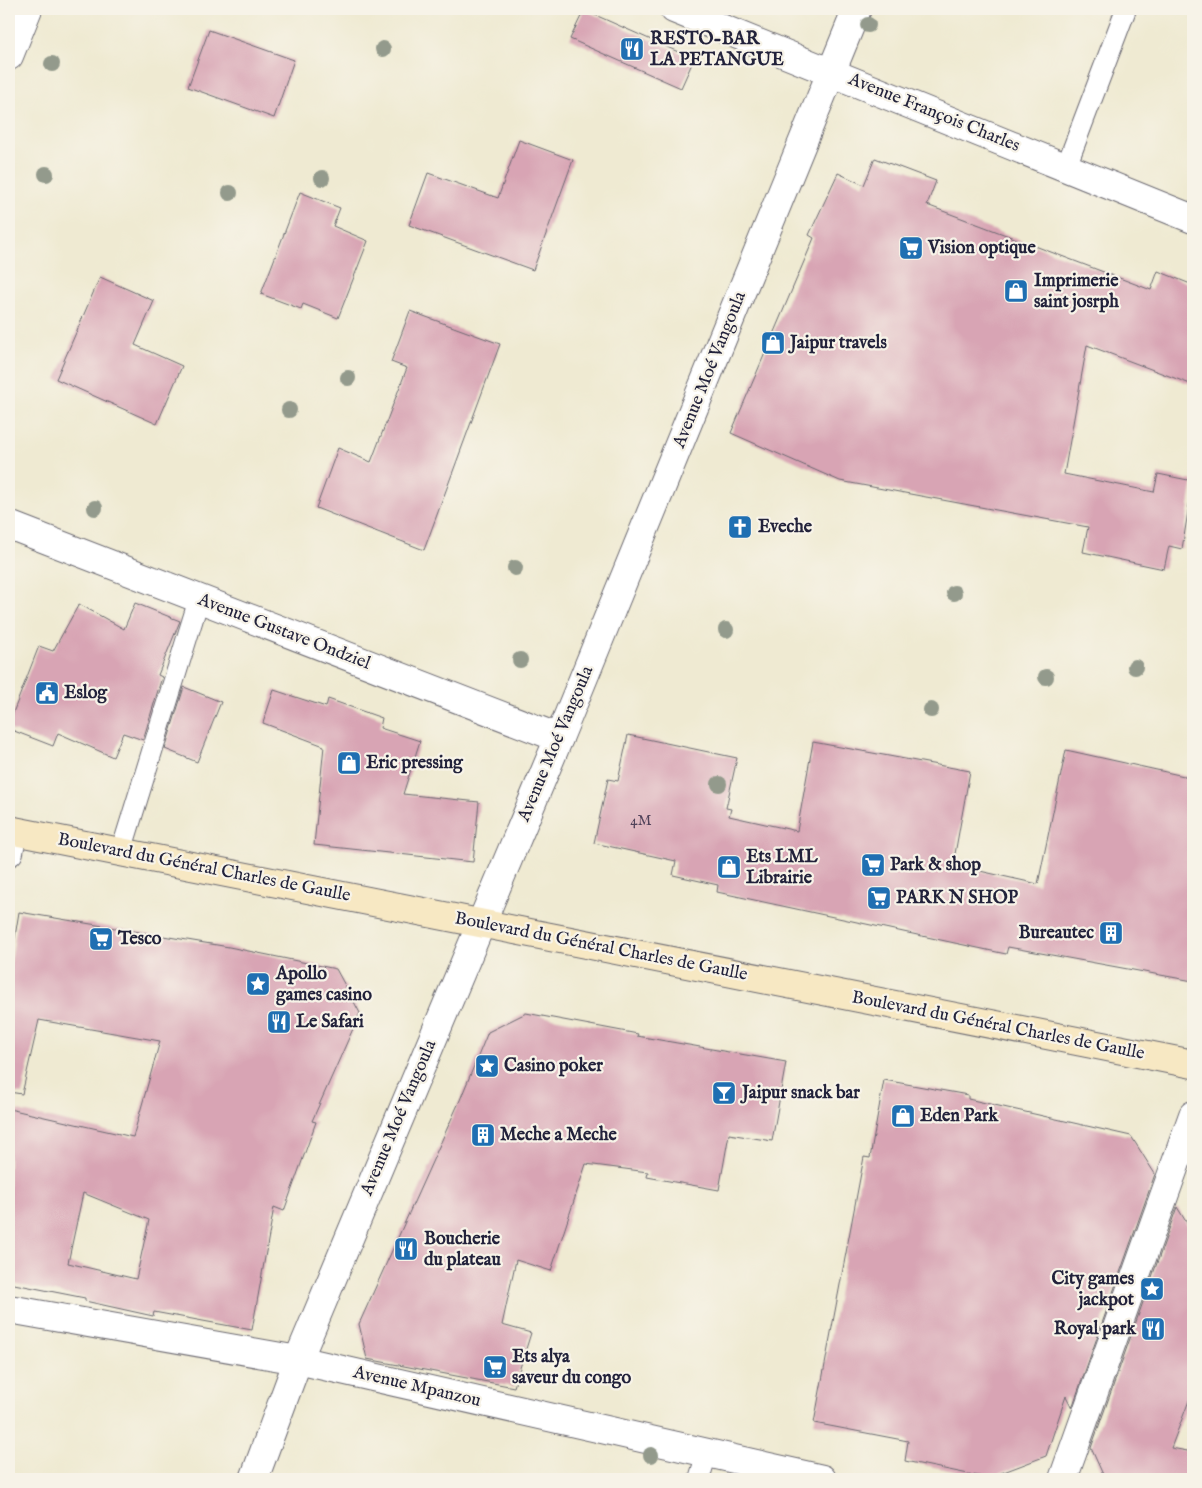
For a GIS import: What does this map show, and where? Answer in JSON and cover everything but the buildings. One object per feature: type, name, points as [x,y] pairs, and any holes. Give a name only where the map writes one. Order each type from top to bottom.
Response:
[{"type":"main road","name":"Boulevard du Général Charles de Gaulle","points":[[10,838],[121,852],[1193,1064]]},
{"type":"street","points":[[9,56],[28,9]]},
{"type":"street","name":"Avenue François Charles","points":[[674,9],[1193,219]]},
{"type":"street","name":"Avenue Moé Vangoula","points":[[254,1479],[298,1360],[559,738],[857,9]]},
{"type":"street","name":"Avenue Gustave Ondziel","points":[[9,525],[559,738]]},
{"type":"street","points":[[1063,1479],[1193,1116]]},
{"type":"street","name":"Avenue Mpanzou","points":[[9,1309],[298,1360],[822,1479]]},
{"type":"lane","points":[[1066,167],[1126,9]]},
{"type":"lane","points":[[121,852],[199,599]]},
{"type":"lane","points":[[699,1479],[707,1453]]},
{"type":"place","name":"RESTO-BAR LA PETANGUE","points":[[632,49]]},
{"type":"place","name":"Vision optique","points":[[911,248]]},
{"type":"place","name":"Imprimerie saint josrph","points":[[1016,291]]},
{"type":"place","name":"Jaipur travels","points":[[773,343]]},
{"type":"place","name":"Eveche","points":[[740,527]]},
{"type":"place","name":"Eslog","points":[[47,693]]},
{"type":"place","name":"Eric pressing","points":[[349,763]]},
{"type":"place","name":"Park & shop","points":[[873,865]]},
{"type":"place","name":"Ets LML Librairie","points":[[729,867]]},
{"type":"place","name":"PARK N SHOP","points":[[879,898]]},
{"type":"place","name":"Bureautec","points":[[1111,933]]},
{"type":"place","name":"Tesco","points":[[101,939]]},
{"type":"place","name":"Apollo games casino","points":[[258,984]]},
{"type":"place","name":"Le Safari","points":[[279,1022]]},
{"type":"place","name":"Casino poker","points":[[487,1066]]},
{"type":"place","name":"Jaipur snack bar","points":[[724,1093]]},
{"type":"place","name":"Eden Park","points":[[903,1116]]},
{"type":"place","name":"Meche a Meche","points":[[483,1135]]},
{"type":"place","name":"Boucherie du plateau","points":[[406,1249]]},
{"type":"place","name":"City games jackpot","points":[[1152,1289]]},
{"type":"place","name":"Royal park","points":[[1153,1329]]},
{"type":"place","name":"Ets alya saveur du congo","points":[[495,1367]]}]
